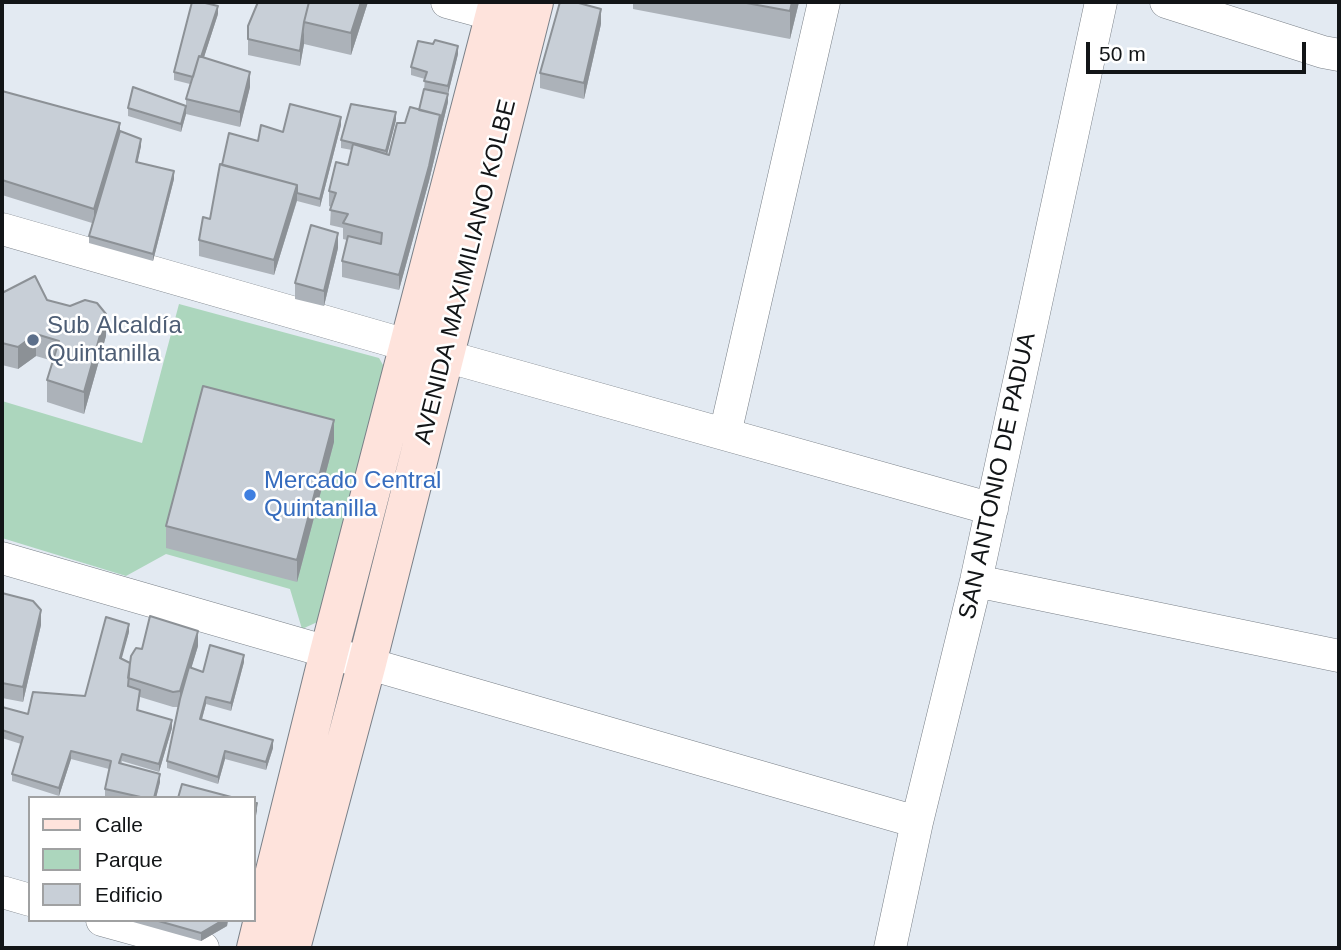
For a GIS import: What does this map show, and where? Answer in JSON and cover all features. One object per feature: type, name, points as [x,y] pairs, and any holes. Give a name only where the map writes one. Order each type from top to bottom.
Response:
[{"type":"main road","name":"AVENIDA MAXIMILIANO KOLBE","points":[[256,948],[328,652],[409,345],[514,11]]},
{"type":"main road","name":"AVENIDA MAXIMILIANO KOLBE","points":[[291,948],[445,356],[514,11]]},
{"type":"street","points":[[447,2],[514,11]]},
{"type":"street","points":[[725,434],[824,2]]},
{"type":"street","name":"SAN ANTONIO DE PADUA","points":[[890,948],[917,822],[992,509],[1101,2]]},
{"type":"street","points":[[1166,2],[1339,55]]},
{"type":"street","points":[[2,229],[992,509]]},
{"type":"street","points":[[2,558],[917,822]]},
{"type":"street","points":[[976,580],[1339,656]]},
{"type":"street","points":[[2,892],[28,899]]},
{"type":"street","points":[[109,922],[203,948]]},
{"type":"green space","points":[[179,304],[379,358],[391,379],[324,619],[302,629],[290,589],[166,554],[126,576],[2,538],[2,401],[142,443]]},
{"type":"building","points":[[192,2],[218,6],[193,77],[174,72]]},
{"type":"building","points":[[258,2],[309,2],[300,51],[248,39],[248,26]]},
{"type":"building","points":[[309,2],[361,2],[351,33],[304,22]]},
{"type":"building","points":[[560,2],[575,2],[601,9],[584,83],[540,73]]},
{"type":"building","points":[[741,2],[792,2],[790,11]]},
{"type":"building","points":[[435,40],[458,46],[448,86],[424,81],[427,72],[411,67],[418,41],[433,44]]},
{"type":"building","points":[[199,56],[250,72],[240,112],[186,99]]},
{"type":"building","points":[[133,87],[186,106],[181,124],[128,108]]},
{"type":"building","points":[[424,89],[448,94],[440,122],[440,115],[419,110]]},
{"type":"building","points":[[2,91],[120,123],[94,209],[2,180]]},
{"type":"building","points":[[290,104],[341,117],[320,199],[297,193],[297,185],[222,165],[229,133],[258,141],[261,125],[283,132]]},
{"type":"building","points":[[351,104],[396,112],[386,151],[341,140]]},
{"type":"building","points":[[410,107],[440,115],[399,275],[342,261],[348,236],[381,244],[382,233],[343,223],[348,214],[330,210],[336,193],[329,191],[336,162],[348,165],[353,144],[389,155],[397,123],[405,123]]},
{"type":"building","points":[[120,131],[141,139],[136,162],[174,171],[153,254],[89,236]]},
{"type":"building","points":[[220,164],[297,185],[274,260],[199,240],[203,217],[210,219]]},
{"type":"building","points":[[311,225],[338,233],[324,291],[295,283]]},
{"type":"building","points":[[35,276],[47,300],[70,306],[85,300],[97,303],[106,314],[84,392],[47,380],[59,341],[36,334],[18,347],[2,343],[2,293]]},
{"type":"building","name":"Mercado Central Quintanilla","points":[[203,386],[334,420],[297,560],[166,526]]},
{"type":"building","points":[[2,593],[33,601],[41,610],[23,687],[2,683]]},
{"type":"building","points":[[150,616],[198,631],[180,691],[173,692],[128,678],[131,656],[136,648],[142,649]]},
{"type":"building","points":[[106,617],[129,624],[120,658],[130,663],[128,686],[140,690],[137,710],[172,720],[159,764],[122,754],[119,763],[160,774],[154,796],[136,796],[105,789],[111,761],[71,751],[59,788],[12,774],[23,737],[2,730],[2,707],[28,714],[33,692],[85,696]]},
{"type":"building","points":[[210,645],[244,655],[231,703],[206,697],[200,719],[273,740],[266,762],[225,751],[218,777],[167,761],[189,667],[203,672]]},
{"type":"building","points":[[182,784],[227,796],[179,796]]},
{"type":"building","points":[[162,922],[220,922],[201,933]]},
{"type":"place","name":"Sub Alcaldía Quintanilla","points":[[33,340]]},
{"type":"place","name":"Mercado Central Quintanilla","points":[[250,495]]}]
